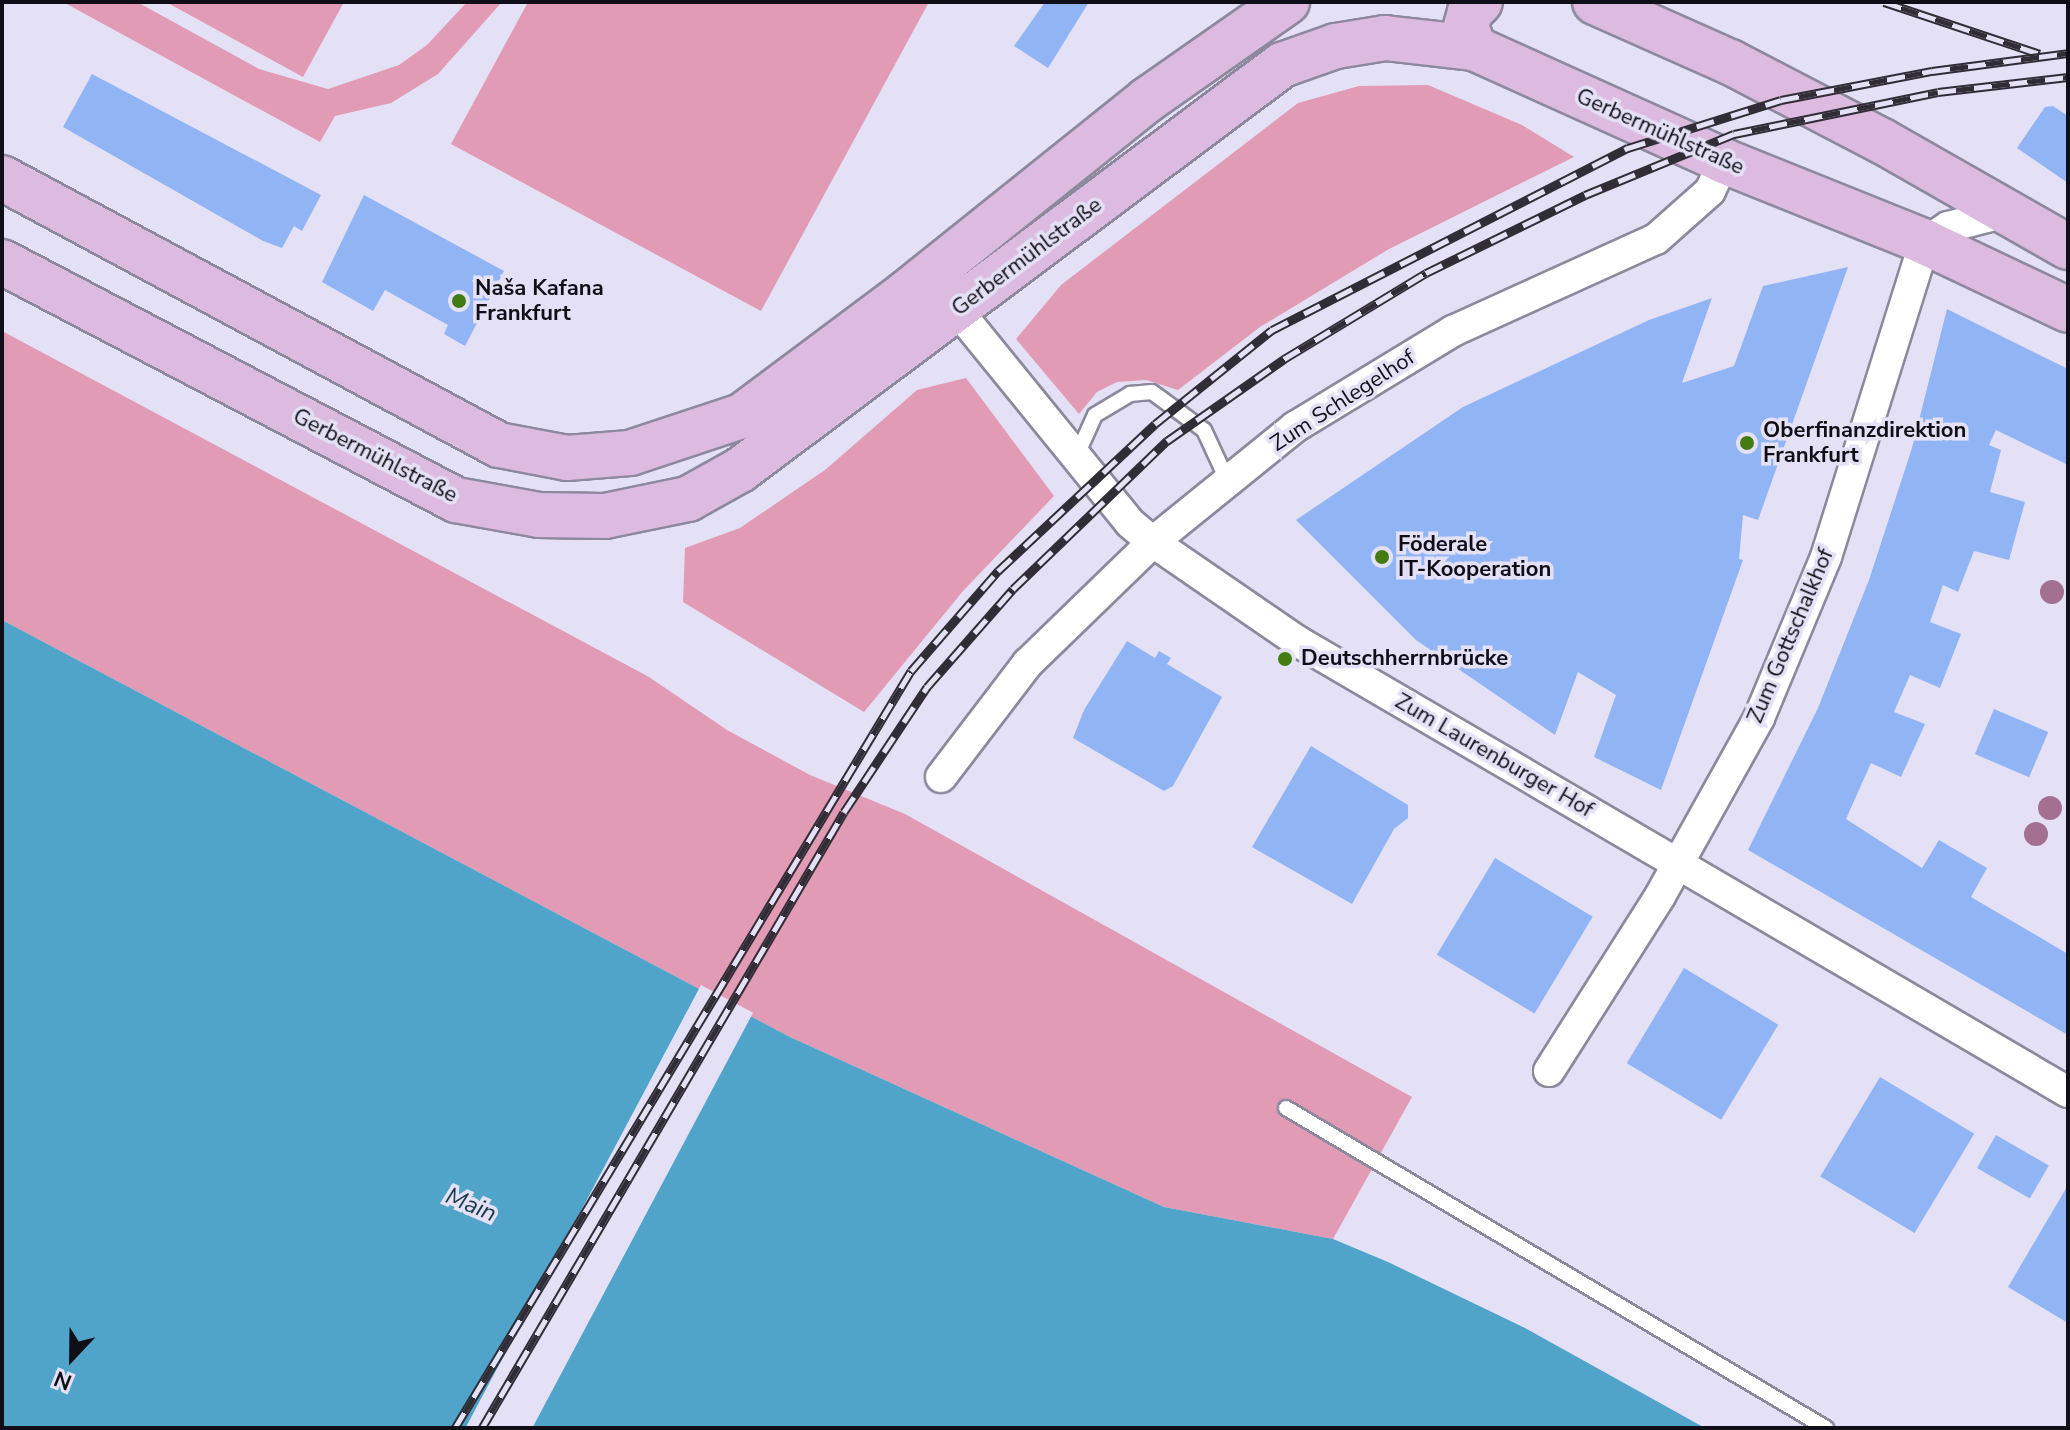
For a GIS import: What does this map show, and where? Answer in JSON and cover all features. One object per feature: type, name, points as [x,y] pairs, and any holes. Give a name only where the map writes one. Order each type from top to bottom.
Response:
[{"type":"main road","name":"Gerbermühlstraße","points":[[2,178],[499,445],[567,458],[630,453],[742,416],[905,294],[1147,100],[1287,2]]},
{"type":"main road","points":[[1474,48],[1466,26],[1480,2]]},
{"type":"main road","points":[[1595,2],[1841,119],[2002,213],[2068,247]]},
{"type":"main road","name":"Gerbermühlstraße","points":[[2,262],[456,500],[539,515],[605,516],[688,499],[801,427],[1282,65],[1336,46],[1385,38],[1474,48],[1724,161],[1925,242],[2068,310]]},
{"type":"street","name":"Zum Schlegelhof","points":[[941,777],[1028,663],[1153,542],[1295,427],[1453,331],[1656,239],[1710,191],[1724,161]]},
{"type":"street","points":[[1925,242],[1948,227],[2002,213]]},
{"type":"street","name":"Zum Gottschalkhof","points":[[1549,1071],[1678,864],[1759,718],[1826,557],[1925,242]]},
{"type":"street","points":[[905,294],[957,310]]},
{"type":"street","name":"Zum Laurenburger Hof","points":[[957,310],[1075,458],[1153,542],[1297,641],[2068,1092]]},
{"type":"lane","points":[[1075,458],[1095,415],[1130,394],[1152,392],[1204,430],[1228,482]]},
{"type":"lane","points":[[1286,1108],[1826,1428]]},
{"type":"shaded area","points":[[63,2],[137,2],[259,69],[328,89],[399,65],[427,45],[467,2],[502,2],[438,74],[391,103],[335,116],[320,142]]},
{"type":"shaded area","points":[[166,2],[344,2],[303,77]]},
{"type":"shaded area","points":[[528,2],[929,2],[761,311],[451,144]]},
{"type":"shaded area","points":[[1428,85],[1522,125],[1574,157],[1389,249],[1260,327],[1178,390],[1146,380],[1117,382],[1097,392],[1079,414],[1016,339],[1061,285],[1298,103],[1359,86]]},
{"type":"shaded area","points":[[2,331],[649,677],[727,730],[810,775],[905,814],[1412,1097],[1333,1239],[1164,1207],[790,1037],[2,620]]},
{"type":"shaded area","points":[[966,378],[1054,496],[963,591],[864,712],[683,602],[685,548],[740,528],[825,470],[917,390]]},
{"type":"water","name":"Main","points":[[2,620],[790,1037],[1164,1207],[1333,1239],[1388,1262],[1525,1328],[1705,1428],[2,1428]]},
{"type":"pier","points":[[701,985],[753,1013],[532,1428],[465,1428]]},
{"type":"building","points":[[1045,2],[1089,2],[1048,68],[1014,46]]},
{"type":"building","points":[[92,74],[321,195],[302,231],[294,226],[282,248],[263,241],[63,127]]},
{"type":"building","points":[[2053,106],[2068,116],[2068,183],[2017,148],[2045,107]]},
{"type":"building","points":[[364,195],[504,271],[465,346],[444,334],[448,325],[385,290],[373,311],[322,282]]},
{"type":"building","points":[[1848,267],[1758,520],[1743,515],[1739,559],[1743,560],[1661,790],[1594,757],[1616,695],[1578,672],[1555,735],[1416,640],[1296,520],[1463,407],[1649,320],[1712,298],[1682,383],[1734,366],[1763,286]]},
{"type":"building","points":[[1947,309],[2068,369],[2068,465],[1996,430],[1989,445],[2001,450],[1990,492],[2025,502],[2009,560],[1974,551],[1958,592],[1943,585],[1930,622],[1961,634],[1940,688],[1910,675],[1894,712],[1925,724],[1901,777],[1871,763],[1846,819],[1922,868],[1939,840],[1987,868],[1971,897],[2068,954],[2068,1035],[1748,850],[1818,708],[1869,580],[1912,448]]},
{"type":"building","points":[[1127,641],[1155,658],[1159,651],[1171,658],[1167,664],[1222,697],[1173,786],[1164,791],[1073,738],[1084,710]]},
{"type":"building","points":[[1994,709],[2048,732],[2029,777],[1975,754]]},
{"type":"building","points":[[1311,746],[1408,805],[1408,818],[1394,829],[1352,904],[1252,847]]},
{"type":"building","points":[[1495,858],[1593,917],[1535,1014],[1437,955]]},
{"type":"building","points":[[1684,968],[1778,1025],[1721,1120],[1627,1063]]},
{"type":"building","points":[[1880,1077],[1974,1134],[1915,1233],[1820,1176]]},
{"type":"building","points":[[1996,1135],[2049,1165],[2030,1198],[1977,1168]]},
{"type":"building","points":[[2068,1185],[2068,1323],[2008,1287]]},
{"type":"railway","points":[[1884,2],[2040,54]]},
{"type":"railway","points":[[455,1428],[911,671],[998,571],[1155,424],[1272,330],[1628,148],[1781,100],[1932,71],[2068,53]]},
{"type":"railway","points":[[482,1428],[844,812],[927,687],[1013,589],[1167,441],[1284,359],[1426,273],[1585,195],[1734,134],[1938,92],[2068,77]]},
{"type":"place","name":"Naša Kafana Frankfurt","points":[[459,301]]},
{"type":"place","name":"Oberfinanzdirektion Frankfurt","points":[[1747,443]]},
{"type":"place","name":"Föderale IT-Kooperation","points":[[1382,557]]},
{"type":"place","name":"Deutschherrnbrücke","points":[[1285,659]]}]
